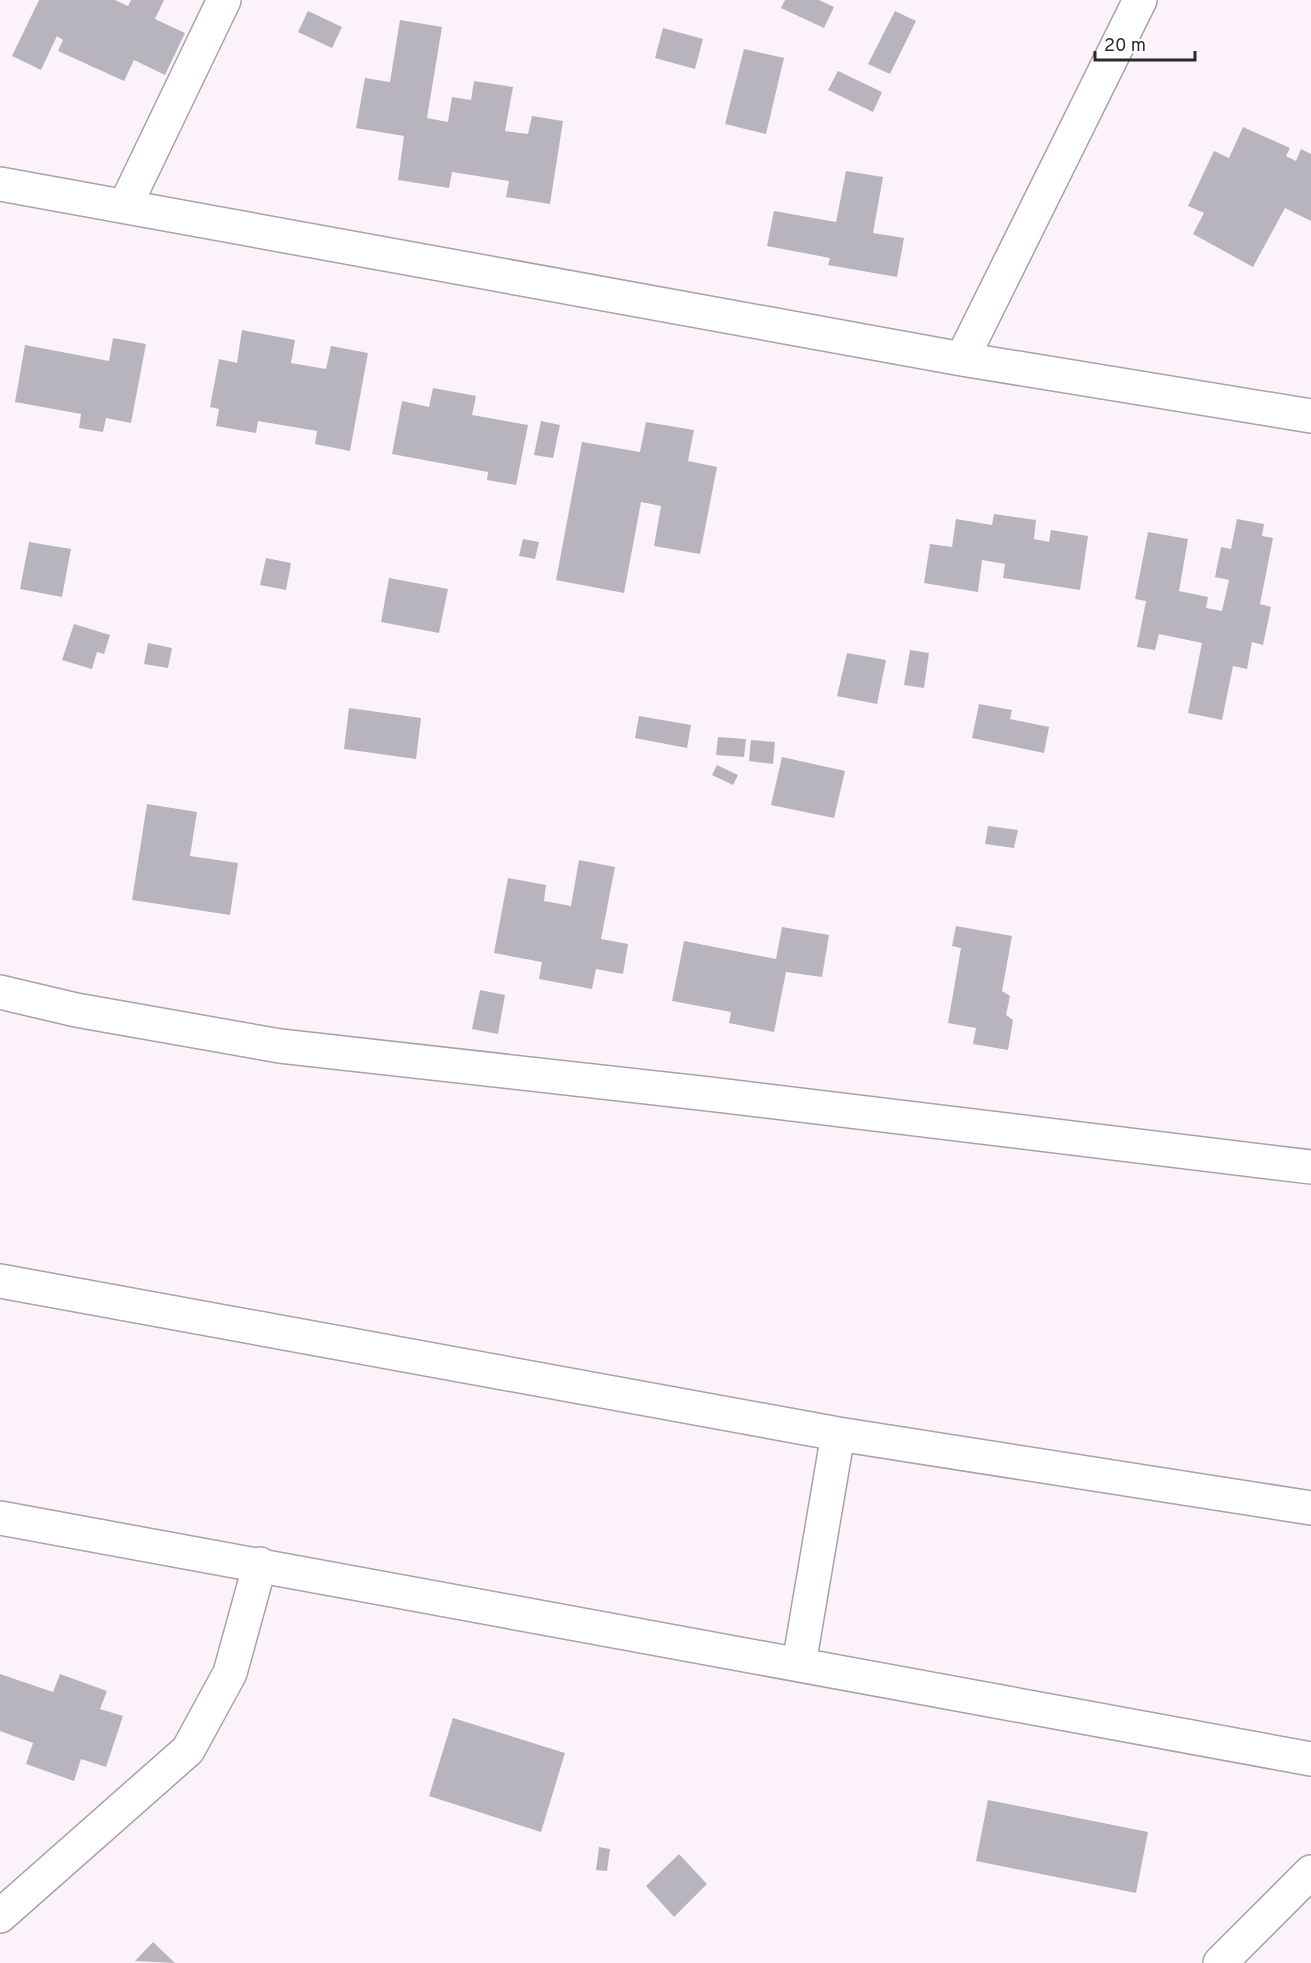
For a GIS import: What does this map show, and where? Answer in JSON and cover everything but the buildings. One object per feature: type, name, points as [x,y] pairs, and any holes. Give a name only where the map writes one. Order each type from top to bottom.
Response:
[{"type":"street","points":[[125,206],[224,0]]},
{"type":"street","points":[[962,359],[1140,0]]},
{"type":"street","points":[[0,184],[962,359],[1311,416]]},
{"type":"street","points":[[0,992],[76,1010],[280,1046],[709,1094],[1311,1167]]},
{"type":"street","points":[[0,1281],[838,1434],[1311,1508]]},
{"type":"street","points":[[799,1664],[838,1434]]},
{"type":"street","points":[[0,1518],[1311,1759]]},
{"type":"street","points":[[0,1916],[188,1750],[230,1673],[260,1564]]},
{"type":"street","points":[[1220,1963],[1311,1872]]}]
